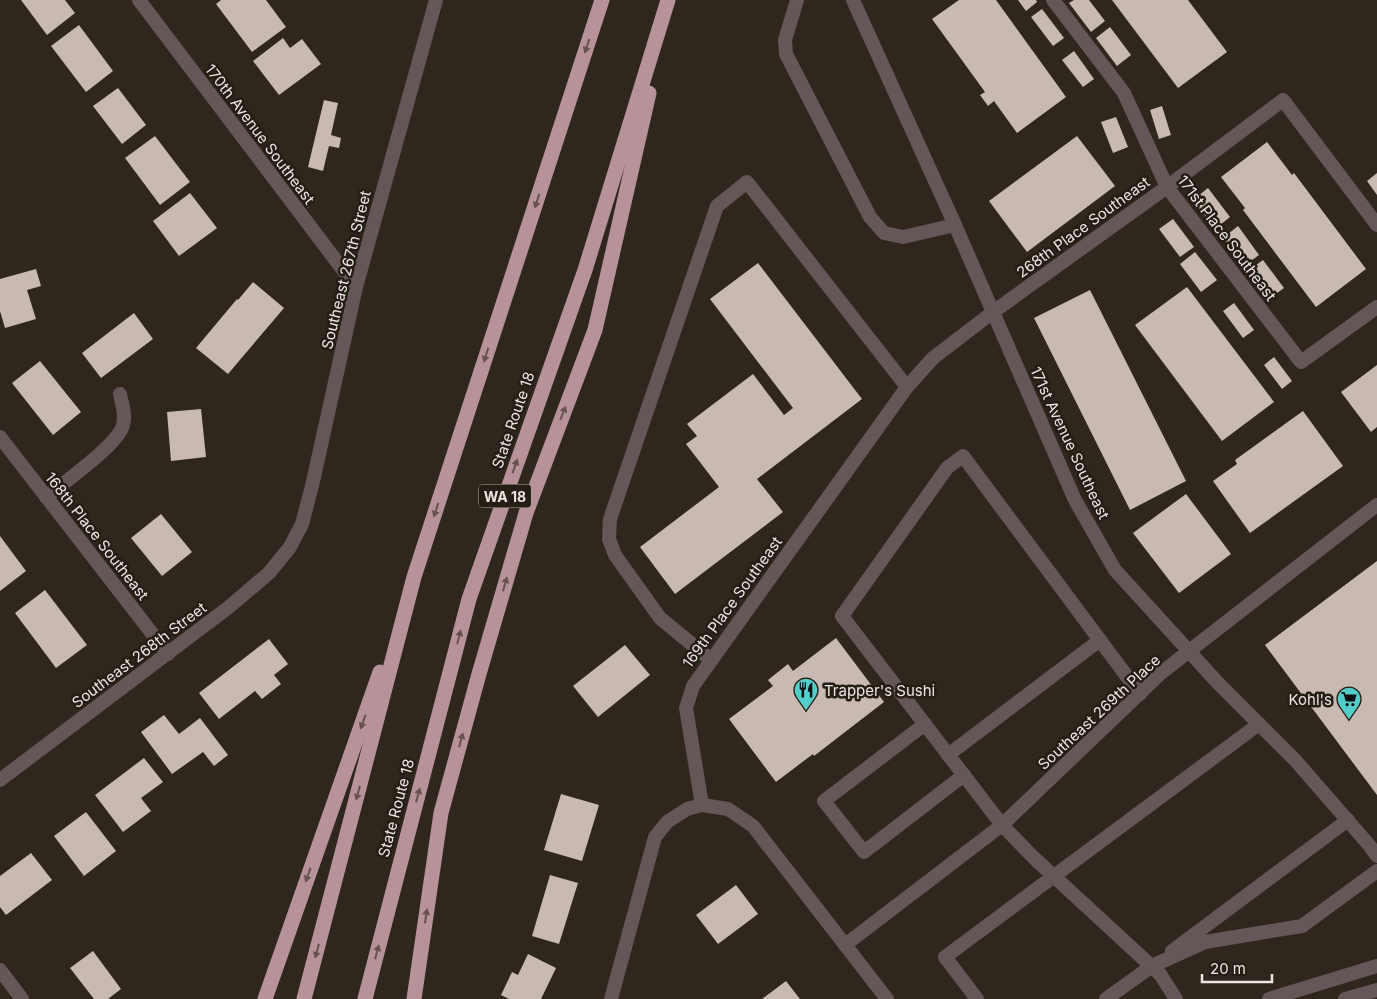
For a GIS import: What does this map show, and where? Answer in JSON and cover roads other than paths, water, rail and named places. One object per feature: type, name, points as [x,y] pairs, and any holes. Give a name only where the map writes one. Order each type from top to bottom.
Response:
[{"type":"highway","points":[[265,999],[414,577],[602,0]]},
{"type":"highway","points":[[414,999],[441,813],[526,513],[595,330],[669,0]]},
{"type":"highway","name":"State Route 18","points":[[365,999],[468,599],[585,270],[669,0]]},
{"type":"highway","points":[[304,999],[414,577]]},
{"type":"street","name":"170th Avenue Southeast","points":[[138,0],[356,287]]},
{"type":"street","name":"Southeast 267th Street","points":[[290,547],[302,524],[356,287],[436,0]]},
{"type":"street","points":[[797,0],[784,40],[786,54],[870,216],[884,234],[904,238],[955,225]]},
{"type":"street","name":"171st Avenue Southeast","points":[[853,0],[955,225],[1075,500],[1110,563],[1188,652],[1295,760],[1377,856]]},
{"type":"street","name":"171st Place Southeast","points":[[1053,0],[1124,93],[1167,187],[1301,362],[1377,307]]},
{"type":"street","name":"268th Place Southeast","points":[[907,387],[933,358],[993,312],[1167,187],[1283,100],[1377,225]]},
{"type":"street","points":[[711,660],[660,618],[615,555],[609,539],[610,519],[717,206],[747,182],[907,387]]},
{"type":"street","name":"169th Place Southeast","points":[[702,805],[686,708],[693,686],[907,387]]},
{"type":"street","points":[[46,497],[106,449],[117,436],[123,426],[124,410],[120,394]]},
{"type":"street","name":"168th Place Southeast","points":[[0,438],[168,654]]},
{"type":"street","points":[[1140,694],[963,456],[947,468],[842,616],[1002,825],[1053,876],[1152,966],[1160,974],[1176,999]]},
{"type":"street","name":"Southeast 269th Place","points":[[845,945],[1002,825],[1161,673],[1377,505]]},
{"type":"street","name":"Southeast 268th Street","points":[[0,780],[229,606],[269,573],[290,547]]},
{"type":"street","points":[[948,755],[1100,640]]},
{"type":"street","points":[[925,724],[824,801],[864,852],[964,775]]},
{"type":"street","points":[[977,999],[945,957],[1259,724]]},
{"type":"street","points":[[612,999],[655,837],[667,822],[687,809],[702,805],[728,809],[753,826],[887,999]]},
{"type":"street","points":[[1106,999],[1348,820]]},
{"type":"street","points":[[1152,966],[1205,942],[1302,926],[1377,871]]},
{"type":"street","points":[[1269,999],[1377,966]]},
{"type":"street","points":[[0,970],[22,999]]},
{"type":"street","points":[[1345,999],[1377,990]]},
{"type":"place","name":"Trapper's Sushi","points":[[806,711]]},
{"type":"place","name":"Kohl's","points":[[1349,720]]}]
